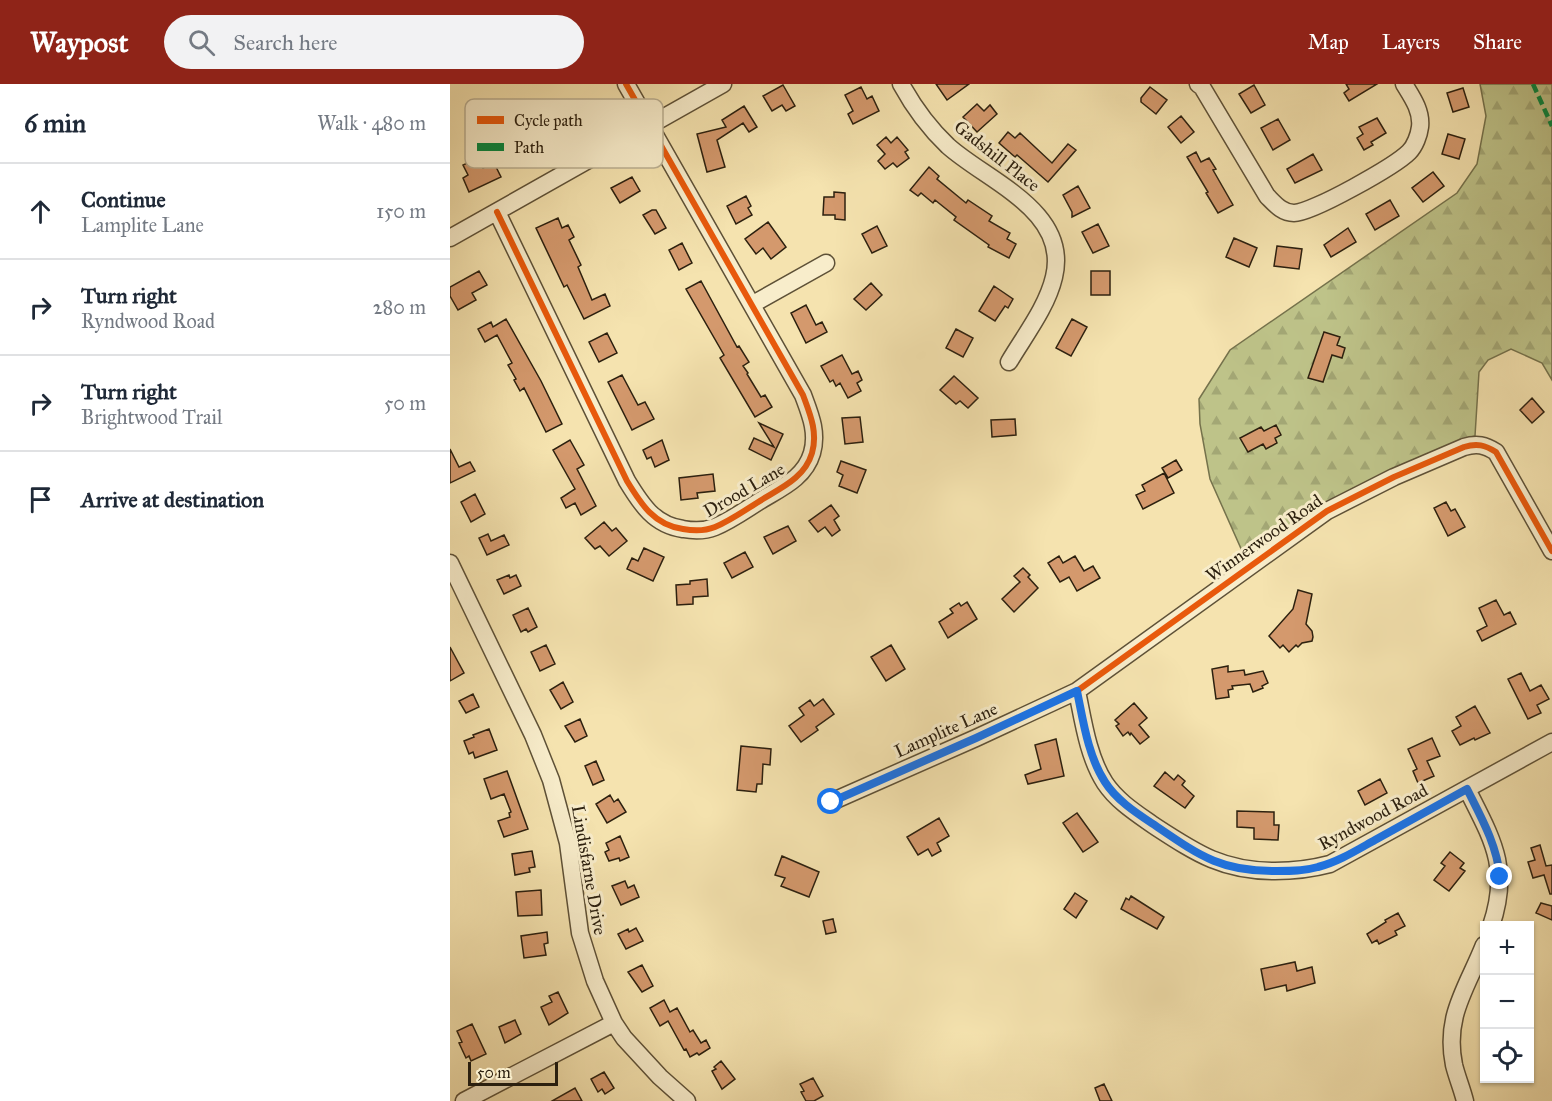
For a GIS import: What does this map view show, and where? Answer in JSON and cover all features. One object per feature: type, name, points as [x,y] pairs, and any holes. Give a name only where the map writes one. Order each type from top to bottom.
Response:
[{"type":"street","name":"Drood Lane","points":[[626,84],[634,99]]},
{"type":"street","points":[[663,117],[723,84]]},
{"type":"street","name":"Gadshill Place","points":[[901,84],[908,97],[946,144],[1023,200],[1041,220],[1052,242],[1056,262],[1054,280],[1039,312],[1009,362]]},
{"type":"street","points":[[1202,85],[1267,196],[1282,210],[1296,213],[1322,204],[1398,161],[1411,150],[1417,136],[1420,119],[1419,111],[1404,84]]},
{"type":"street","name":"Drood Lane","points":[[497,212],[627,481],[645,510],[668,525],[697,530],[716,526],[795,479],[804,471],[812,453],[814,431],[804,395],[663,149]]},
{"type":"street","points":[[450,238],[574,168]]},
{"type":"street","points":[[753,303],[826,263]]},
{"type":"street","name":"Winnerwood Road","points":[[1077,691],[1327,512],[1371,488],[1474,444],[1486,446],[1496,452],[1503,461],[1552,551]]},
{"type":"street","name":"Lindisfarne Drive","points":[[450,563],[533,735],[551,780],[568,843],[584,946],[595,981],[614,1023],[639,1056],[687,1101]]},
{"type":"street","name":"Ryndwood Road","points":[[1077,691],[1087,735],[1099,770],[1105,783],[1116,796],[1189,848],[1220,864],[1236,869],[1299,871],[1330,864],[1552,742]]},
{"type":"street","name":"Lamplite Lane","points":[[831,802],[1077,691]]},
{"type":"street","points":[[1467,789],[1492,841],[1498,861],[1500,877],[1492,921]]},
{"type":"street","points":[[1465,1101],[1454,1065],[1452,1031],[1454,1014],[1462,992],[1480,955]]},
{"type":"street","points":[[464,1101],[614,1023]]},
{"type":"green space","points":[[1480,84],[1552,84],[1552,380],[1542,363],[1511,349],[1488,360],[1479,372],[1475,436],[1352,489],[1247,562],[1210,479],[1200,424],[1199,399],[1230,350],[1457,193],[1477,164],[1486,116]]},
{"type":"building","points":[[936,84],[969,84],[947,100]]},
{"type":"building","points":[[1346,84],[1377,84],[1349,101],[1344,93],[1349,89]]},
{"type":"building","points":[[783,85],[795,106],[786,111],[782,105],[772,111],[763,96]]},
{"type":"building","points":[[1254,85],[1265,105],[1251,113],[1239,94]]},
{"type":"building","points":[[861,87],[867,99],[872,96],[879,111],[853,124],[848,114],[853,111],[845,95]]},
{"type":"building","points":[[1150,87],[1167,100],[1156,114],[1141,102],[1141,98]]},
{"type":"building","points":[[1463,88],[1469,107],[1453,112],[1447,93]]},
{"type":"building","points":[[977,104],[984,111],[990,105],[997,114],[977,132],[963,117]]},
{"type":"building","points":[[744,106],[757,127],[749,132],[743,123],[717,140],[725,167],[707,172],[697,134],[726,127],[722,120]]},
{"type":"building","points":[[1181,116],[1194,132],[1181,143],[1168,127]]},
{"type":"building","points":[[1377,118],[1386,133],[1371,142],[1373,145],[1364,150],[1357,138],[1363,134],[1359,127]]},
{"type":"building","points":[[1278,119],[1290,140],[1273,150],[1261,128]]},
{"type":"building","points":[[1008,132],[1015,138],[1020,133],[1052,163],[1068,144],[1076,150],[1048,182],[1017,155],[1015,157],[999,143]]},
{"type":"building","points":[[1448,134],[1465,139],[1459,159],[1442,154]]},
{"type":"building","points":[[886,137],[891,143],[897,137],[908,150],[905,152],[909,158],[897,167],[893,163],[885,169],[878,161],[885,154],[877,145]]},
{"type":"building","points":[[1196,152],[1201,162],[1209,158],[1216,169],[1213,170],[1233,205],[1218,213],[1187,157]]},
{"type":"building","points":[[1313,154],[1322,170],[1295,183],[1287,169]]},
{"type":"building","points":[[465,164],[465,168],[496,168],[501,177],[469,192],[463,178],[468,175],[463,165]]},
{"type":"building","points":[[929,167],[939,176],[937,179],[966,203],[968,200],[992,216],[989,221],[1010,233],[1007,239],[1016,244],[1009,258],[988,247],[989,245],[954,220],[956,217],[935,200],[933,203],[921,193],[918,196],[910,190]]},
{"type":"building","points":[[1433,172],[1444,186],[1423,202],[1412,188]]},
{"type":"building","points":[[632,177],[640,191],[620,203],[611,188]]},
{"type":"building","points":[[1078,186],[1090,208],[1072,217],[1072,212],[1063,195]]},
{"type":"building","points":[[834,192],[845,193],[845,220],[835,219],[835,215],[823,215],[824,197],[834,197]]},
{"type":"building","points":[[746,196],[752,215],[736,224],[727,206]]},
{"type":"building","points":[[1390,200],[1399,216],[1375,230],[1366,214]]},
{"type":"building","points":[[656,210],[666,228],[655,234],[643,215]]},
{"type":"building","points":[[558,218],[562,228],[568,225],[574,237],[569,240],[581,265],[578,267],[592,300],[605,294],[610,306],[584,319],[567,285],[564,287],[536,228]]},
{"type":"building","points":[[768,222],[786,247],[771,259],[763,248],[756,254],[745,239]]},
{"type":"building","points":[[1098,224],[1109,246],[1093,253],[1082,232]]},
{"type":"building","points":[[877,226],[887,246],[872,253],[862,234]]},
{"type":"building","points":[[1348,228],[1356,242],[1331,257],[1324,245]]},
{"type":"building","points":[[1234,238],[1257,248],[1249,267],[1226,257]]},
{"type":"building","points":[[682,243],[692,263],[679,270],[669,250]]},
{"type":"building","points":[[1277,246],[1302,249],[1299,269],[1274,266]]},
{"type":"building","points":[[479,271],[487,285],[472,293],[476,300],[458,310],[450,296],[450,287]]},
{"type":"building","points":[[1091,271],[1110,271],[1110,295],[1091,295]]},
{"type":"building","points":[[701,281],[737,347],[739,346],[749,362],[743,366],[747,374],[761,397],[765,395],[772,407],[755,417],[720,358],[724,355],[686,289]]},
{"type":"building","points":[[871,283],[882,295],[866,310],[854,299]]},
{"type":"building","points":[[994,286],[1013,299],[1008,308],[1005,306],[995,321],[979,311]]},
{"type":"building","points":[[806,305],[816,325],[822,322],[827,332],[806,343],[791,313]]},
{"type":"building","points":[[506,319],[562,424],[546,432],[524,388],[520,391],[514,380],[516,379],[508,365],[512,363],[497,335],[485,342],[478,329],[491,322],[493,327]]},
{"type":"building","points":[[1072,319],[1087,327],[1071,356],[1056,348]]},
{"type":"building","points":[[956,329],[973,338],[963,357],[946,348]]},
{"type":"building","points":[[1324,332],[1340,337],[1337,345],[1345,348],[1342,358],[1332,355],[1323,382],[1308,378]]},
{"type":"building","points":[[607,333],[617,353],[599,362],[589,342]]},
{"type":"building","points":[[842,355],[852,374],[858,371],[862,380],[857,383],[861,391],[848,398],[840,383],[836,386],[833,380],[830,382],[821,366]]},
{"type":"building","points":[[622,375],[638,405],[645,402],[654,419],[632,430],[608,382]]},
{"type":"building","points":[[954,376],[978,398],[968,408],[960,401],[956,404],[940,390]]},
{"type":"building","points":[[1532,398],[1544,412],[1532,423],[1520,410]]},
{"type":"building","points":[[860,417],[863,442],[845,444],[842,418]]},
{"type":"building","points":[[1015,419],[1016,435],[992,437],[991,420]]},
{"type":"building","points":[[759,423],[783,434],[771,460],[749,449],[754,438],[774,447]]},
{"type":"building","points":[[1276,425],[1281,435],[1275,438],[1277,443],[1266,449],[1263,444],[1248,452],[1240,438],[1261,427],[1264,431]]},
{"type":"building","points":[[570,440],[584,465],[577,469],[596,506],[581,515],[575,503],[566,508],[561,498],[575,489],[553,450]]},
{"type":"building","points":[[662,440],[669,460],[655,467],[651,457],[647,459],[643,450]]},
{"type":"building","points":[[450,449],[459,467],[470,462],[475,471],[450,483]]},
{"type":"building","points":[[1176,460],[1182,470],[1168,478],[1162,468]]},
{"type":"building","points":[[841,461],[866,470],[857,493],[839,486],[843,475],[837,472]]},
{"type":"building","points":[[1164,473],[1174,493],[1143,509],[1136,495],[1145,491],[1142,485]]},
{"type":"building","points":[[713,474],[715,491],[697,493],[698,498],[681,500],[679,478]]},
{"type":"building","points":[[475,494],[485,514],[471,522],[461,502]]},
{"type":"building","points":[[1446,502],[1451,511],[1455,509],[1465,527],[1448,536],[1434,508]]},
{"type":"building","points":[[831,505],[839,516],[834,520],[840,530],[832,536],[825,527],[818,532],[809,521]]},
{"type":"building","points":[[604,522],[612,531],[616,528],[627,541],[609,556],[600,546],[595,549],[585,538]]},
{"type":"building","points":[[788,526],[796,541],[773,554],[764,537]]},
{"type":"building","points":[[488,534],[491,541],[504,535],[509,545],[487,555],[479,538]]},
{"type":"building","points":[[644,548],[664,557],[653,581],[627,569],[632,558],[638,561]]},
{"type":"building","points":[[745,552],[753,567],[732,578],[724,563]]},
{"type":"building","points":[[1059,556],[1063,563],[1075,556],[1084,571],[1093,566],[1100,578],[1077,591],[1069,577],[1060,582],[1048,563]]},
{"type":"building","points":[[1023,568],[1038,588],[1014,612],[1002,599],[1020,582],[1014,576]]},
{"type":"building","points":[[509,575],[510,578],[516,575],[521,586],[504,594],[497,580]]},
{"type":"building","points":[[707,579],[708,596],[693,597],[693,604],[677,605],[676,585]]},
{"type":"building","points":[[1298,590],[1312,594],[1306,624],[1312,631],[1313,637],[1312,641],[1302,643],[1298,647],[1296,645],[1289,652],[1283,645],[1280,648],[1269,636],[1293,609]]},
{"type":"building","points":[[1496,600],[1504,615],[1510,612],[1516,624],[1482,641],[1477,631],[1487,626],[1479,608]]},
{"type":"building","points":[[967,602],[977,619],[948,638],[939,622],[953,613],[950,609],[959,603],[961,606]]},
{"type":"building","points":[[528,608],[537,627],[528,632],[526,629],[521,632],[513,615]]},
{"type":"building","points":[[546,645],[555,664],[540,671],[531,652]]},
{"type":"building","points":[[891,645],[905,669],[886,681],[871,657]]},
{"type":"building","points":[[450,647],[464,673],[450,681]]},
{"type":"building","points":[[1228,666],[1228,672],[1244,670],[1245,675],[1263,671],[1268,683],[1253,692],[1250,684],[1232,686],[1233,689],[1228,690],[1229,697],[1216,699],[1212,669]]},
{"type":"building","points":[[1521,673],[1530,691],[1541,685],[1549,699],[1537,705],[1541,713],[1528,719],[1508,679]]},
{"type":"building","points":[[563,682],[573,702],[561,709],[550,690]]},
{"type":"building","points":[[473,694],[479,707],[466,713],[459,701]]},
{"type":"building","points":[[823,699],[834,714],[816,727],[818,730],[801,742],[789,726],[804,715],[799,708],[810,700],[814,706]]},
{"type":"building","points":[[1134,703],[1147,718],[1139,725],[1149,737],[1140,744],[1131,733],[1130,735],[1128,732],[1123,736],[1115,720]]},
{"type":"building","points":[[1475,706],[1490,733],[1460,745],[1452,731],[1461,726],[1456,717]]},
{"type":"building","points":[[580,719],[587,736],[575,742],[565,726]]},
{"type":"building","points":[[489,729],[497,750],[475,758],[473,752],[469,754],[464,741]]},
{"type":"building","points":[[1432,738],[1440,756],[1427,761],[1434,776],[1418,783],[1413,771],[1417,769],[1408,749]]},
{"type":"building","points":[[1056,739],[1064,776],[1028,784],[1025,775],[1041,769],[1035,745]]},
{"type":"building","points":[[741,746],[771,749],[770,765],[763,764],[762,784],[757,784],[756,792],[737,790]]},
{"type":"building","points":[[596,761],[604,780],[593,785],[585,766]]},
{"type":"building","points":[[507,771],[528,829],[504,837],[498,821],[510,817],[511,812],[504,794],[491,799],[484,779]]},
{"type":"building","points":[[1165,772],[1174,780],[1178,775],[1185,781],[1182,785],[1194,796],[1185,808],[1154,786]]},
{"type":"building","points":[[1380,779],[1387,793],[1365,805],[1358,791]]},
{"type":"building","points":[[610,795],[614,802],[618,799],[626,812],[607,823],[596,804]]},
{"type":"building","points":[[1237,811],[1274,812],[1274,825],[1279,825],[1278,840],[1254,839],[1254,828],[1237,827]]},
{"type":"building","points":[[1077,813],[1098,842],[1083,852],[1063,823]]},
{"type":"building","points":[[939,818],[949,836],[937,843],[941,851],[932,856],[928,849],[918,855],[907,837]]},
{"type":"building","points":[[620,836],[629,857],[620,861],[619,858],[609,861],[605,852],[609,850],[606,843]]},
{"type":"building","points":[[1540,845],[1546,866],[1552,865],[1552,894],[1550,894],[1544,875],[1533,878],[1528,862],[1535,860],[1531,848]]},
{"type":"building","points":[[532,851],[535,867],[529,868],[530,872],[515,875],[512,854]]},
{"type":"building","points":[[1450,852],[1464,863],[1460,868],[1465,871],[1449,891],[1434,880],[1445,866],[1441,863]]},
{"type":"building","points":[[782,856],[819,872],[809,897],[781,886],[785,878],[775,875]]},
{"type":"building","points":[[625,881],[628,888],[634,885],[639,897],[621,905],[612,886]]},
{"type":"building","points":[[541,890],[542,915],[518,916],[516,892]]},
{"type":"building","points":[[1075,893],[1087,901],[1076,918],[1064,909]]},
{"type":"building","points":[[1131,896],[1164,917],[1157,929],[1121,909],[1126,898],[1129,900]]},
{"type":"building","points":[[1541,903],[1552,906],[1552,920],[1536,913]]},
{"type":"building","points":[[1398,913],[1405,926],[1395,931],[1397,935],[1379,944],[1377,940],[1372,943],[1367,934]]},
{"type":"building","points":[[833,919],[836,932],[826,934],[823,921]]},
{"type":"building","points":[[636,928],[643,941],[626,949],[618,934]]},
{"type":"building","points":[[547,932],[548,943],[544,944],[546,955],[524,958],[521,936]]},
{"type":"building","points":[[1295,962],[1297,971],[1312,967],[1315,983],[1287,991],[1286,985],[1265,990],[1261,969]]},
{"type":"building","points":[[642,965],[653,986],[642,992],[628,972]]},
{"type":"building","points":[[558,992],[568,1013],[549,1025],[541,1007],[552,1002],[549,996]]},
{"type":"building","points":[[664,1000],[670,1012],[677,1008],[690,1032],[693,1030],[701,1043],[706,1040],[710,1048],[699,1055],[697,1053],[690,1057],[668,1021],[660,1026],[650,1008]]},
{"type":"building","points":[[515,1020],[521,1034],[505,1043],[499,1027]]},
{"type":"building","points":[[472,1024],[486,1054],[471,1061],[469,1056],[466,1058],[459,1043],[462,1042],[457,1031]]},
{"type":"building","points":[[721,1061],[735,1079],[722,1089],[712,1071]]},
{"type":"building","points":[[604,1072],[614,1088],[605,1094],[602,1089],[598,1092],[591,1079]]},
{"type":"building","points":[[813,1078],[823,1096],[814,1101],[806,1101],[800,1084]]},
{"type":"building","points":[[1104,1084],[1112,1101],[1100,1101],[1095,1088]]},
{"type":"building","points":[[575,1088],[582,1101],[552,1101]]},
{"type":"marked path","points":[[1533,84],[1552,126]]},
{"type":"cycle path","points":[[626,84],[635,99]]},
{"type":"cycle path","points":[[497,212],[627,481],[638,498],[656,518],[673,527],[691,530],[711,528],[740,514],[799,475],[809,461],[814,438],[803,395],[663,149]]},
{"type":"cycle path","points":[[831,802],[1077,691],[1327,511],[1394,477],[1464,447],[1481,445],[1496,452],[1552,551]]},
{"type":"route","points":[[831,802],[1077,691],[1087,735],[1105,783],[1130,808],[1189,848],[1220,864],[1255,871],[1299,871],[1317,868],[1346,856],[1467,789],[1492,841],[1500,877]]}]
